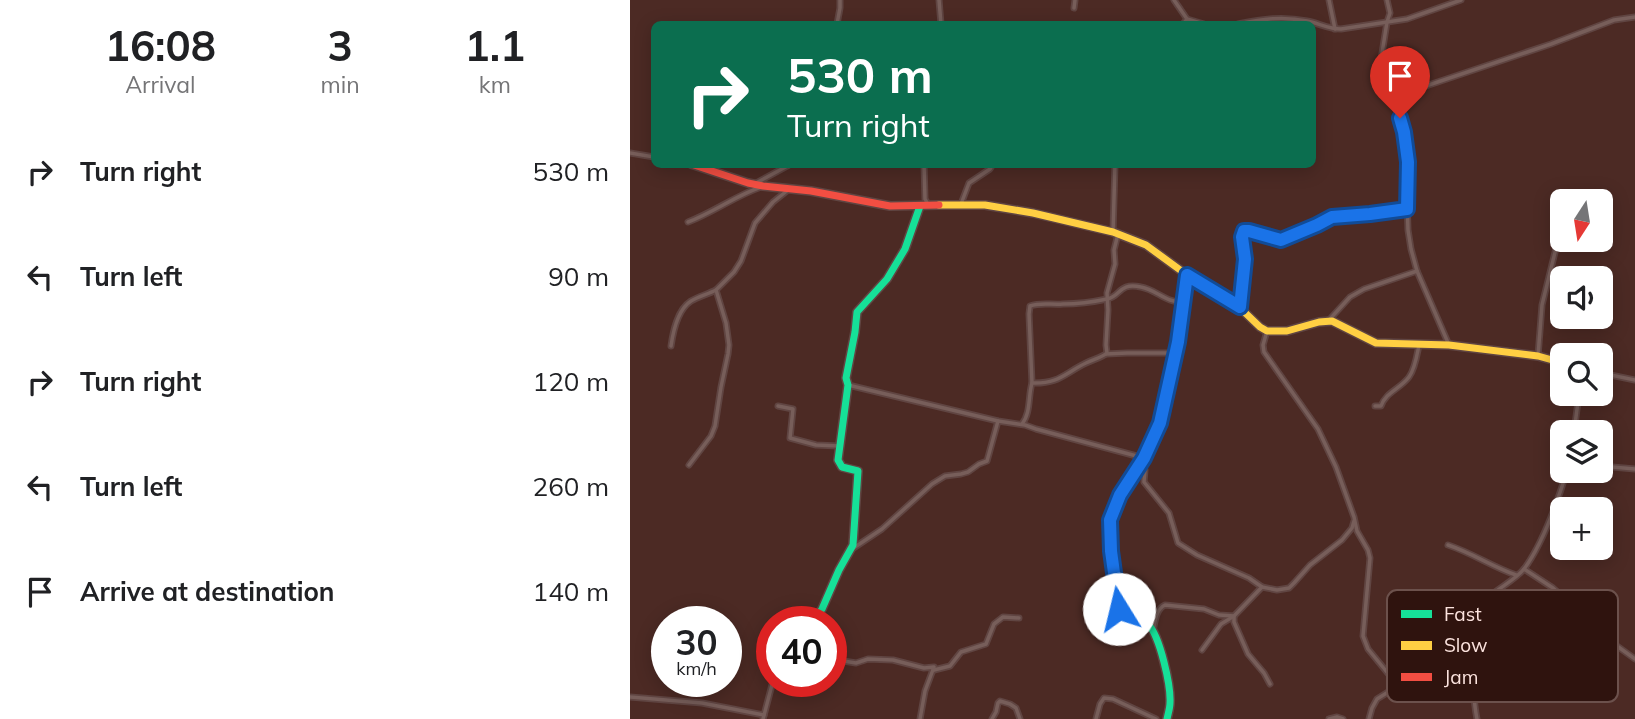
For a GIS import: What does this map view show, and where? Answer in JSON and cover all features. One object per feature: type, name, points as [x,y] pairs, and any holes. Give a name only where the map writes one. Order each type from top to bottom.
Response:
[{"type":"street","points":[[837,21],[840,0]]},
{"type":"street","points":[[939,0],[941,21]]},
{"type":"street","points":[[1074,8],[1075,0]]},
{"type":"street","points":[[1174,0],[1187,19],[1194,21]]},
{"type":"street","points":[[1329,0],[1335,29]]},
{"type":"street","points":[[1387,0],[1390,13],[1379,72],[1400,118],[1406,141],[1409,239],[1417,271],[1449,345]]},
{"type":"street","points":[[1316,24],[1335,29],[1407,19],[1461,0]]},
{"type":"street","points":[[1253,21],[1274,17],[1307,21]]},
{"type":"street","points":[[1390,98],[1614,20],[1635,17]]},
{"type":"street","points":[[630,153],[651,156]]},
{"type":"street","points":[[703,168],[753,184],[788,190],[827,193],[890,206],[1004,207],[1116,233],[1146,245],[1187,275],[1240,307],[1251,320],[1267,331],[1287,331],[1328,320],[1376,343],[1449,345],[1550,359]]},
{"type":"street","points":[[753,184],[783,168]]},
{"type":"street","points":[[852,550],[858,471],[846,468],[838,460],[848,385],[846,379],[857,312],[887,279],[905,249],[924,206],[924,168]]},
{"type":"street","points":[[961,205],[969,183],[991,168]]},
{"type":"street","points":[[1106,354],[1108,288],[1115,264],[1115,168]]},
{"type":"street","points":[[688,222],[708,214],[731,199],[763,186]]},
{"type":"street","points":[[671,346],[673,331],[685,306],[716,290],[734,272],[741,261],[755,223],[773,202],[788,190]]},
{"type":"street","points":[[1240,307],[1245,259],[1242,237],[1244,231],[1281,240],[1332,217],[1407,209]]},
{"type":"street","points":[[1538,356],[1542,305],[1555,252]]},
{"type":"street","points":[[1328,320],[1350,297],[1364,289],[1417,271]]},
{"type":"street","points":[[1167,719],[1171,700],[1169,684],[1153,631],[1146,622],[1128,617],[1119,609],[1111,551],[1110,520],[1160,423],[1175,354],[1187,275]]},
{"type":"street","points":[[1022,424],[1028,415],[1032,383],[1030,306],[1040,303],[1071,304],[1110,300],[1123,288],[1130,286],[1142,287],[1172,302],[1183,302]]},
{"type":"street","points":[[689,465],[715,426],[728,354],[726,323],[716,290]]},
{"type":"street","points":[[1267,331],[1264,352],[1318,429],[1332,456],[1357,531],[1368,550],[1370,558],[1363,636],[1368,649],[1387,672]]},
{"type":"street","points":[[1376,406],[1381,405],[1386,396],[1409,377],[1419,345]]},
{"type":"street","points":[[1032,383],[1060,379],[1106,354],[1175,354]]},
{"type":"street","points":[[1613,375],[1635,380]]},
{"type":"street","points":[[848,385],[998,421],[1022,424],[1141,461],[1145,470],[1144,482],[1169,513],[1178,542],[1197,555],[1250,578],[1262,587],[1277,590],[1289,588],[1310,565],[1342,540],[1354,525],[1354,517]]},
{"type":"street","points":[[778,406],[793,409],[790,438],[816,445],[839,446]]},
{"type":"street","points":[[823,606],[829,598],[838,570],[852,550],[882,530],[932,484],[945,476],[968,472],[987,461],[998,421]]},
{"type":"street","points":[[1613,467],[1635,469]]},
{"type":"street","points":[[1499,590],[1524,569],[1540,541],[1562,483]]},
{"type":"street","points":[[1448,545],[1517,576]]},
{"type":"street","points":[[1524,569],[1555,590]]},
{"type":"street","points":[[1202,650],[1221,624],[1234,616],[1262,587]]},
{"type":"street","points":[[1153,631],[1157,613],[1162,605],[1234,616]]},
{"type":"street","points":[[1234,616],[1248,654],[1270,684]]},
{"type":"street","points":[[847,662],[893,660],[923,668],[933,667],[934,670],[950,667],[961,652],[986,644],[994,624],[1003,617],[1019,618]]},
{"type":"street","points":[[1618,646],[1635,659]]},
{"type":"street","points":[[920,719],[934,670]]},
{"type":"street","points":[[1370,719],[1377,699],[1387,693]]},
{"type":"street","points":[[630,697],[702,703],[764,717],[769,697]]},
{"type":"street","points":[[1096,719],[1104,698],[1113,699],[1156,719]]},
{"type":"street","points":[[992,719],[1000,701],[1014,705],[1020,719]]},
{"type":"street","points":[[1329,719],[1343,719]]},
{"type":"traffic: fast","points":[[823,606],[853,545],[858,471],[842,467],[838,460],[848,385],[846,378],[857,312],[887,279],[905,249],[920,206]]},
{"type":"traffic: fast","points":[[1167,719],[1170,705],[1169,685],[1157,639],[1148,624],[1120,609],[1110,520],[1160,423],[1178,342],[1187,275]]},
{"type":"traffic: slow","points":[[939,205],[985,205],[1113,232],[1146,245],[1187,275],[1236,304],[1267,331],[1287,331],[1332,321],[1376,343],[1449,345],[1550,359]]},
{"type":"traffic: jam","points":[[703,168],[748,183],[811,191],[890,206],[939,205]]},
{"type":"route","points":[[1119,609],[1111,551],[1110,520],[1120,495],[1144,458],[1160,423],[1178,342],[1187,275],[1240,307],[1245,259],[1242,237],[1244,231],[1281,240],[1332,217],[1407,209],[1408,162],[1400,118]]}]
